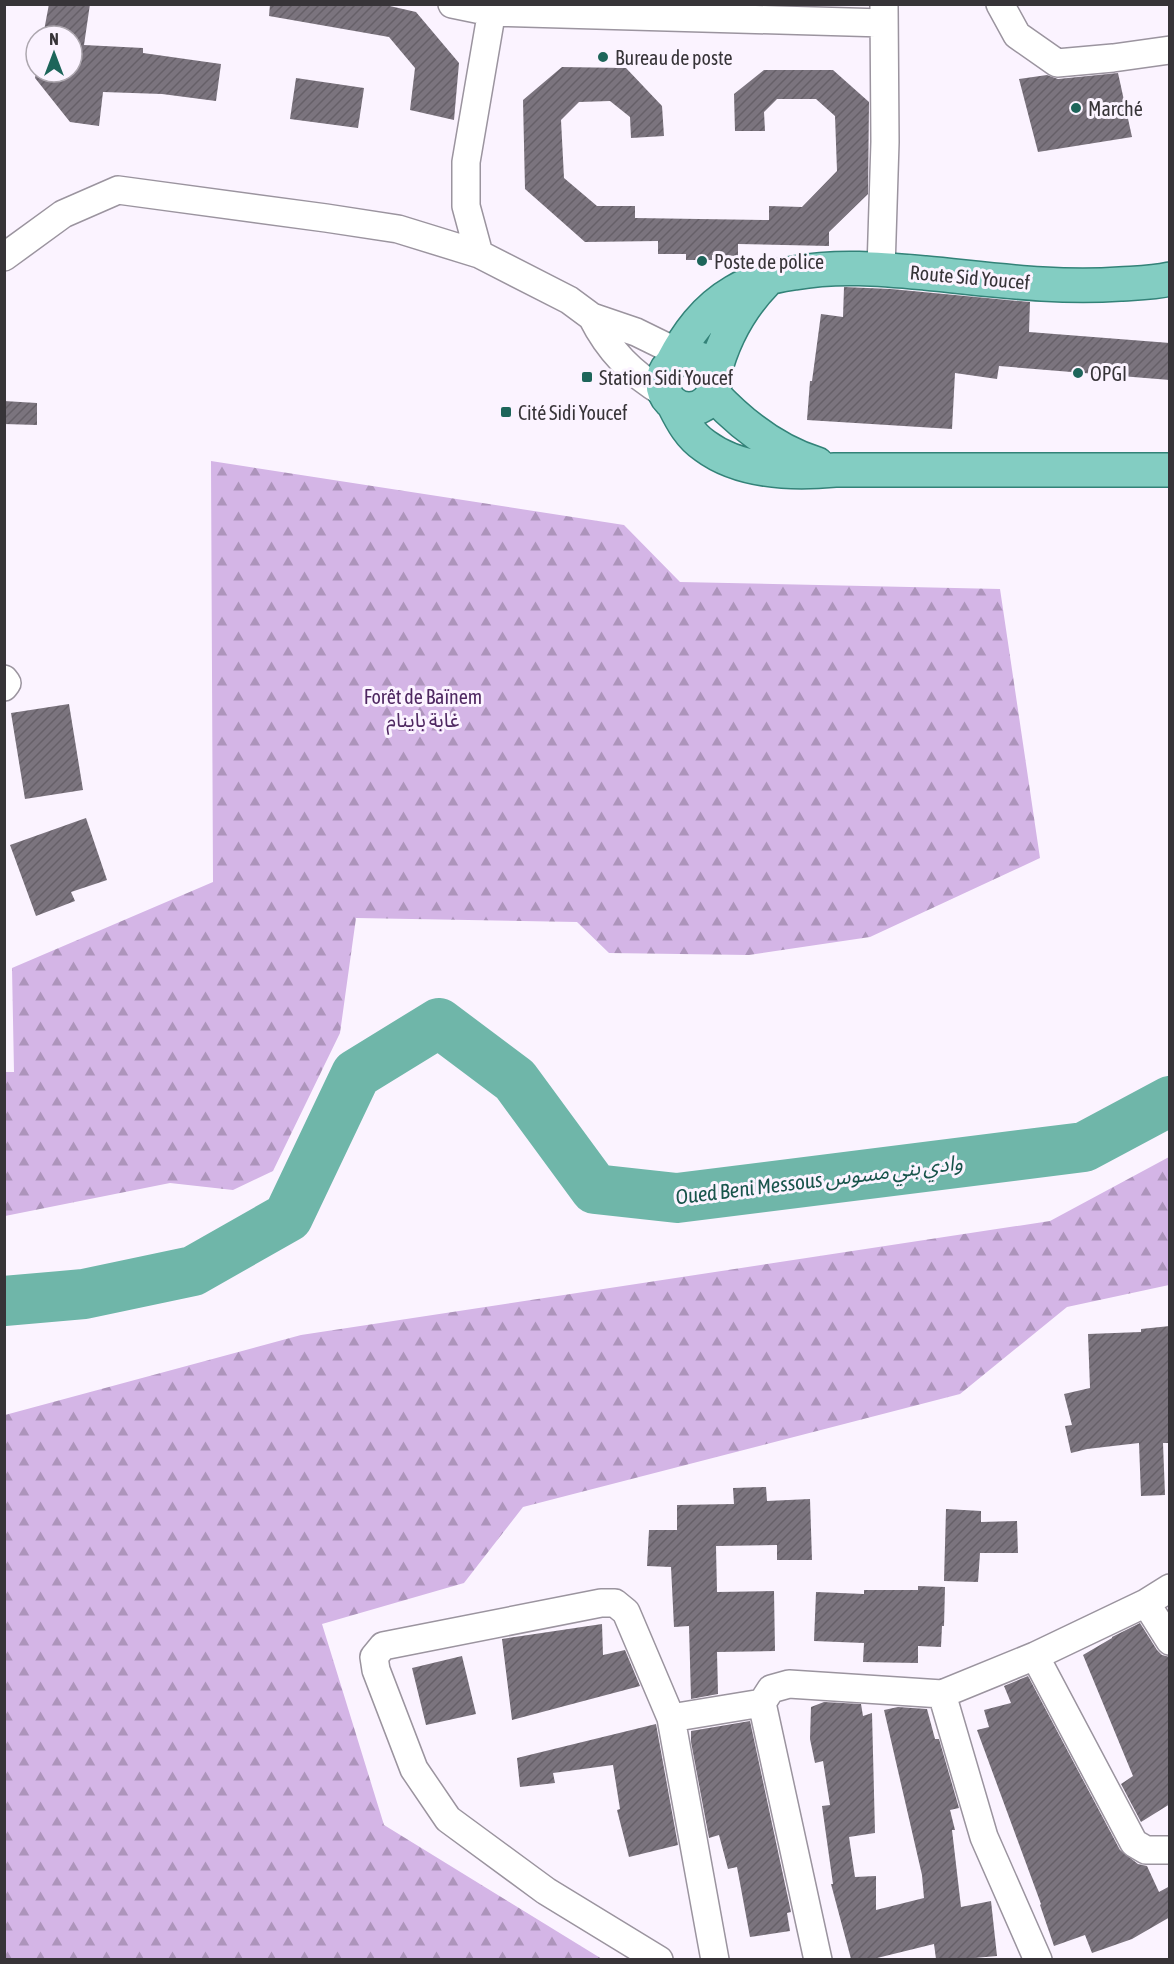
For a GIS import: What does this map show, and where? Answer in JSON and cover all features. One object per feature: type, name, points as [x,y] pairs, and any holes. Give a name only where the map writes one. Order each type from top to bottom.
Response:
[{"type":"main road","name":"Route Sid Youcef","points":[[675,374],[697,323],[719,302],[735,291],[771,277],[816,269],[847,267],[1043,284],[1099,286],[1170,279]]},
{"type":"main road","points":[[675,374],[682,409],[700,407],[713,385],[725,339],[734,322],[771,277]]},
{"type":"main road","points":[[675,374],[704,362],[713,385],[733,416],[781,449],[836,470]]},
{"type":"main road","points":[[675,374],[681,421],[692,434],[704,446],[718,454],[754,466],[815,472],[836,470],[1170,470]]},
{"type":"street","points":[[452,4],[492,8],[884,14],[885,142],[881,269]]},
{"type":"street","points":[[1000,4],[1017,35],[1057,63],[1170,50]]},
{"type":"street","points":[[479,254],[466,206],[466,162],[492,8]]},
{"type":"street","points":[[4,257],[63,214],[118,190],[398,229],[479,254],[569,300],[592,317],[636,332],[675,374],[646,382],[620,359],[602,337],[592,317]]},
{"type":"street","points":[[4,679],[7,683],[4,687]]},
{"type":"street","points":[[671,1718],[762,1702],[771,1689],[789,1684],[942,1694],[1035,1656],[1146,1603],[1170,1588]]},
{"type":"street","points":[[659,1959],[546,1891],[448,1819],[414,1769],[376,1670],[374,1657],[383,1646],[601,1603],[615,1603],[626,1612],[671,1718],[715,1959]]},
{"type":"street","points":[[1146,1603],[1170,1641]]},
{"type":"street","points":[[1035,1656],[1134,1843],[1146,1850],[1170,1850]]},
{"type":"street","points":[[942,1694],[984,1837],[1038,1959]]},
{"type":"street","points":[[762,1702],[818,1959]]},
{"type":"green space","name":"Forêt de Baïnem غابة باينام","points":[[211,461],[624,525],[680,582],[1000,589],[1040,858],[870,937],[749,955],[609,953],[577,922],[356,918],[340,1033],[273,1171],[233,1190],[170,1183],[5,1216],[5,1072],[14,1072],[12,968],[213,882]]},
{"type":"green space","points":[[1169,1157],[1169,1285],[1067,1307],[960,1394],[523,1507],[464,1583],[322,1624],[384,1825],[602,1959],[5,1959],[5,1415],[301,1335],[1050,1221]]},
{"type":"building","points":[[49,4],[90,4],[84,45],[84,24],[45,24]]},
{"type":"building","points":[[270,4],[381,4],[416,12],[459,63],[454,120],[410,110],[415,68],[389,37],[269,16]]},
{"type":"building","points":[[84,45],[143,48],[143,53],[221,64],[216,101],[162,94],[103,92],[99,126],[70,122],[40,84],[84,84]]},
{"type":"building","points":[[562,67],[626,68],[662,106],[664,136],[631,138],[630,117],[610,101],[579,102],[561,120],[564,178],[597,206],[635,206],[635,218],[769,220],[769,206],[802,207],[837,171],[835,116],[816,99],[777,99],[764,112],[765,131],[735,131],[734,94],[764,70],[833,70],[869,102],[868,194],[829,232],[829,246],[738,244],[738,256],[712,255],[712,260],[686,260],[686,254],[658,254],[658,241],[585,242],[525,189],[523,100]]},
{"type":"building","name":"Marché","points":[[1118,73],[1132,137],[1038,152],[1019,79],[1047,75],[1058,79]]},
{"type":"building","points":[[296,78],[364,88],[358,128],[290,119]]},
{"type":"building","points":[[844,287],[1030,302],[1029,332],[1170,343],[1170,380],[999,366],[997,379],[955,373],[952,429],[807,420],[810,381],[812,381],[821,314],[843,317]]},
{"type":"building","points":[[4,401],[37,403],[37,425],[4,424]]},
{"type":"building","points":[[69,704],[83,790],[25,799],[11,713]]},
{"type":"building","points":[[86,818],[107,880],[71,892],[75,901],[36,916],[10,845]]},
{"type":"building","points":[[1170,1326],[1170,1443],[1163,1443],[1165,1495],[1141,1496],[1139,1443],[1071,1453],[1065,1426],[1072,1425],[1064,1394],[1090,1388],[1088,1334],[1141,1332],[1141,1329]]},
{"type":"building","points":[[766,1487],[767,1501],[810,1499],[812,1560],[777,1560],[777,1545],[716,1546],[717,1592],[774,1591],[775,1651],[717,1652],[718,1694],[691,1699],[689,1626],[674,1627],[671,1567],[647,1566],[649,1530],[677,1530],[677,1505],[734,1504],[733,1488]]},
{"type":"building","points":[[946,1509],[981,1511],[981,1522],[1017,1521],[1018,1553],[980,1553],[978,1582],[944,1581]]},
{"type":"building","points":[[918,1586],[945,1587],[941,1647],[918,1646],[918,1663],[863,1662],[864,1643],[814,1641],[816,1592],[864,1594],[864,1590],[918,1590]]},
{"type":"building","points":[[1140,1623],[1157,1650],[1162,1655],[1170,1657],[1170,1804],[1141,1822],[1121,1784],[1133,1776],[1083,1655]]},
{"type":"building","points":[[602,1624],[603,1655],[625,1650],[640,1686],[512,1720],[502,1639]]},
{"type":"building","points":[[462,1656],[476,1714],[426,1725],[412,1668]]},
{"type":"building","points":[[1028,1676],[1120,1850],[1138,1864],[1147,1866],[1159,1892],[1170,1886],[1170,1917],[1132,1939],[1092,1953],[1085,1935],[1054,1946],[1041,1904],[977,1730],[989,1727],[984,1710],[1011,1703],[1004,1686]]},
{"type":"building","points":[[824,1702],[861,1704],[863,1716],[872,1713],[875,1833],[849,1837],[855,1877],[876,1876],[876,1910],[924,1898],[922,1875],[884,1710],[898,1707],[927,1709],[935,1739],[939,1739],[959,1808],[950,1810],[955,1830],[952,1830],[961,1907],[991,1901],[997,1956],[936,1959],[934,1944],[873,1959],[851,1959],[831,1884],[833,1884],[822,1806],[830,1805],[823,1761],[815,1763],[810,1739],[811,1707]]},
{"type":"building","points":[[750,1721],[791,1912],[787,1913],[790,1931],[750,1937],[737,1867],[728,1869],[719,1835],[709,1838],[691,1742],[691,1731]]},
{"type":"building","points":[[656,1724],[678,1845],[629,1857],[617,1810],[620,1809],[613,1765],[553,1773],[555,1783],[520,1787],[517,1758]]},
{"type":"waterway","name":"Oued Beni Messous وادي بني مسوس","points":[[4,1301],[84,1294],[193,1271],[288,1217],[356,1074],[439,1023],[515,1080],[595,1189],[677,1198],[1084,1147],[1170,1101]]},
{"type":"place","name":"Bureau de poste","points":[[603,57]]},
{"type":"place","name":"Marché","points":[[1076,108]]},
{"type":"place","name":"Poste de police","points":[[702,261]]},
{"type":"place","name":"OPGI","points":[[1078,373]]},
{"type":"place","name":"Station Sidi Youcef","points":[[587,377]]},
{"type":"place","name":"Cité Sidi Youcef","points":[[506,412]]}]
